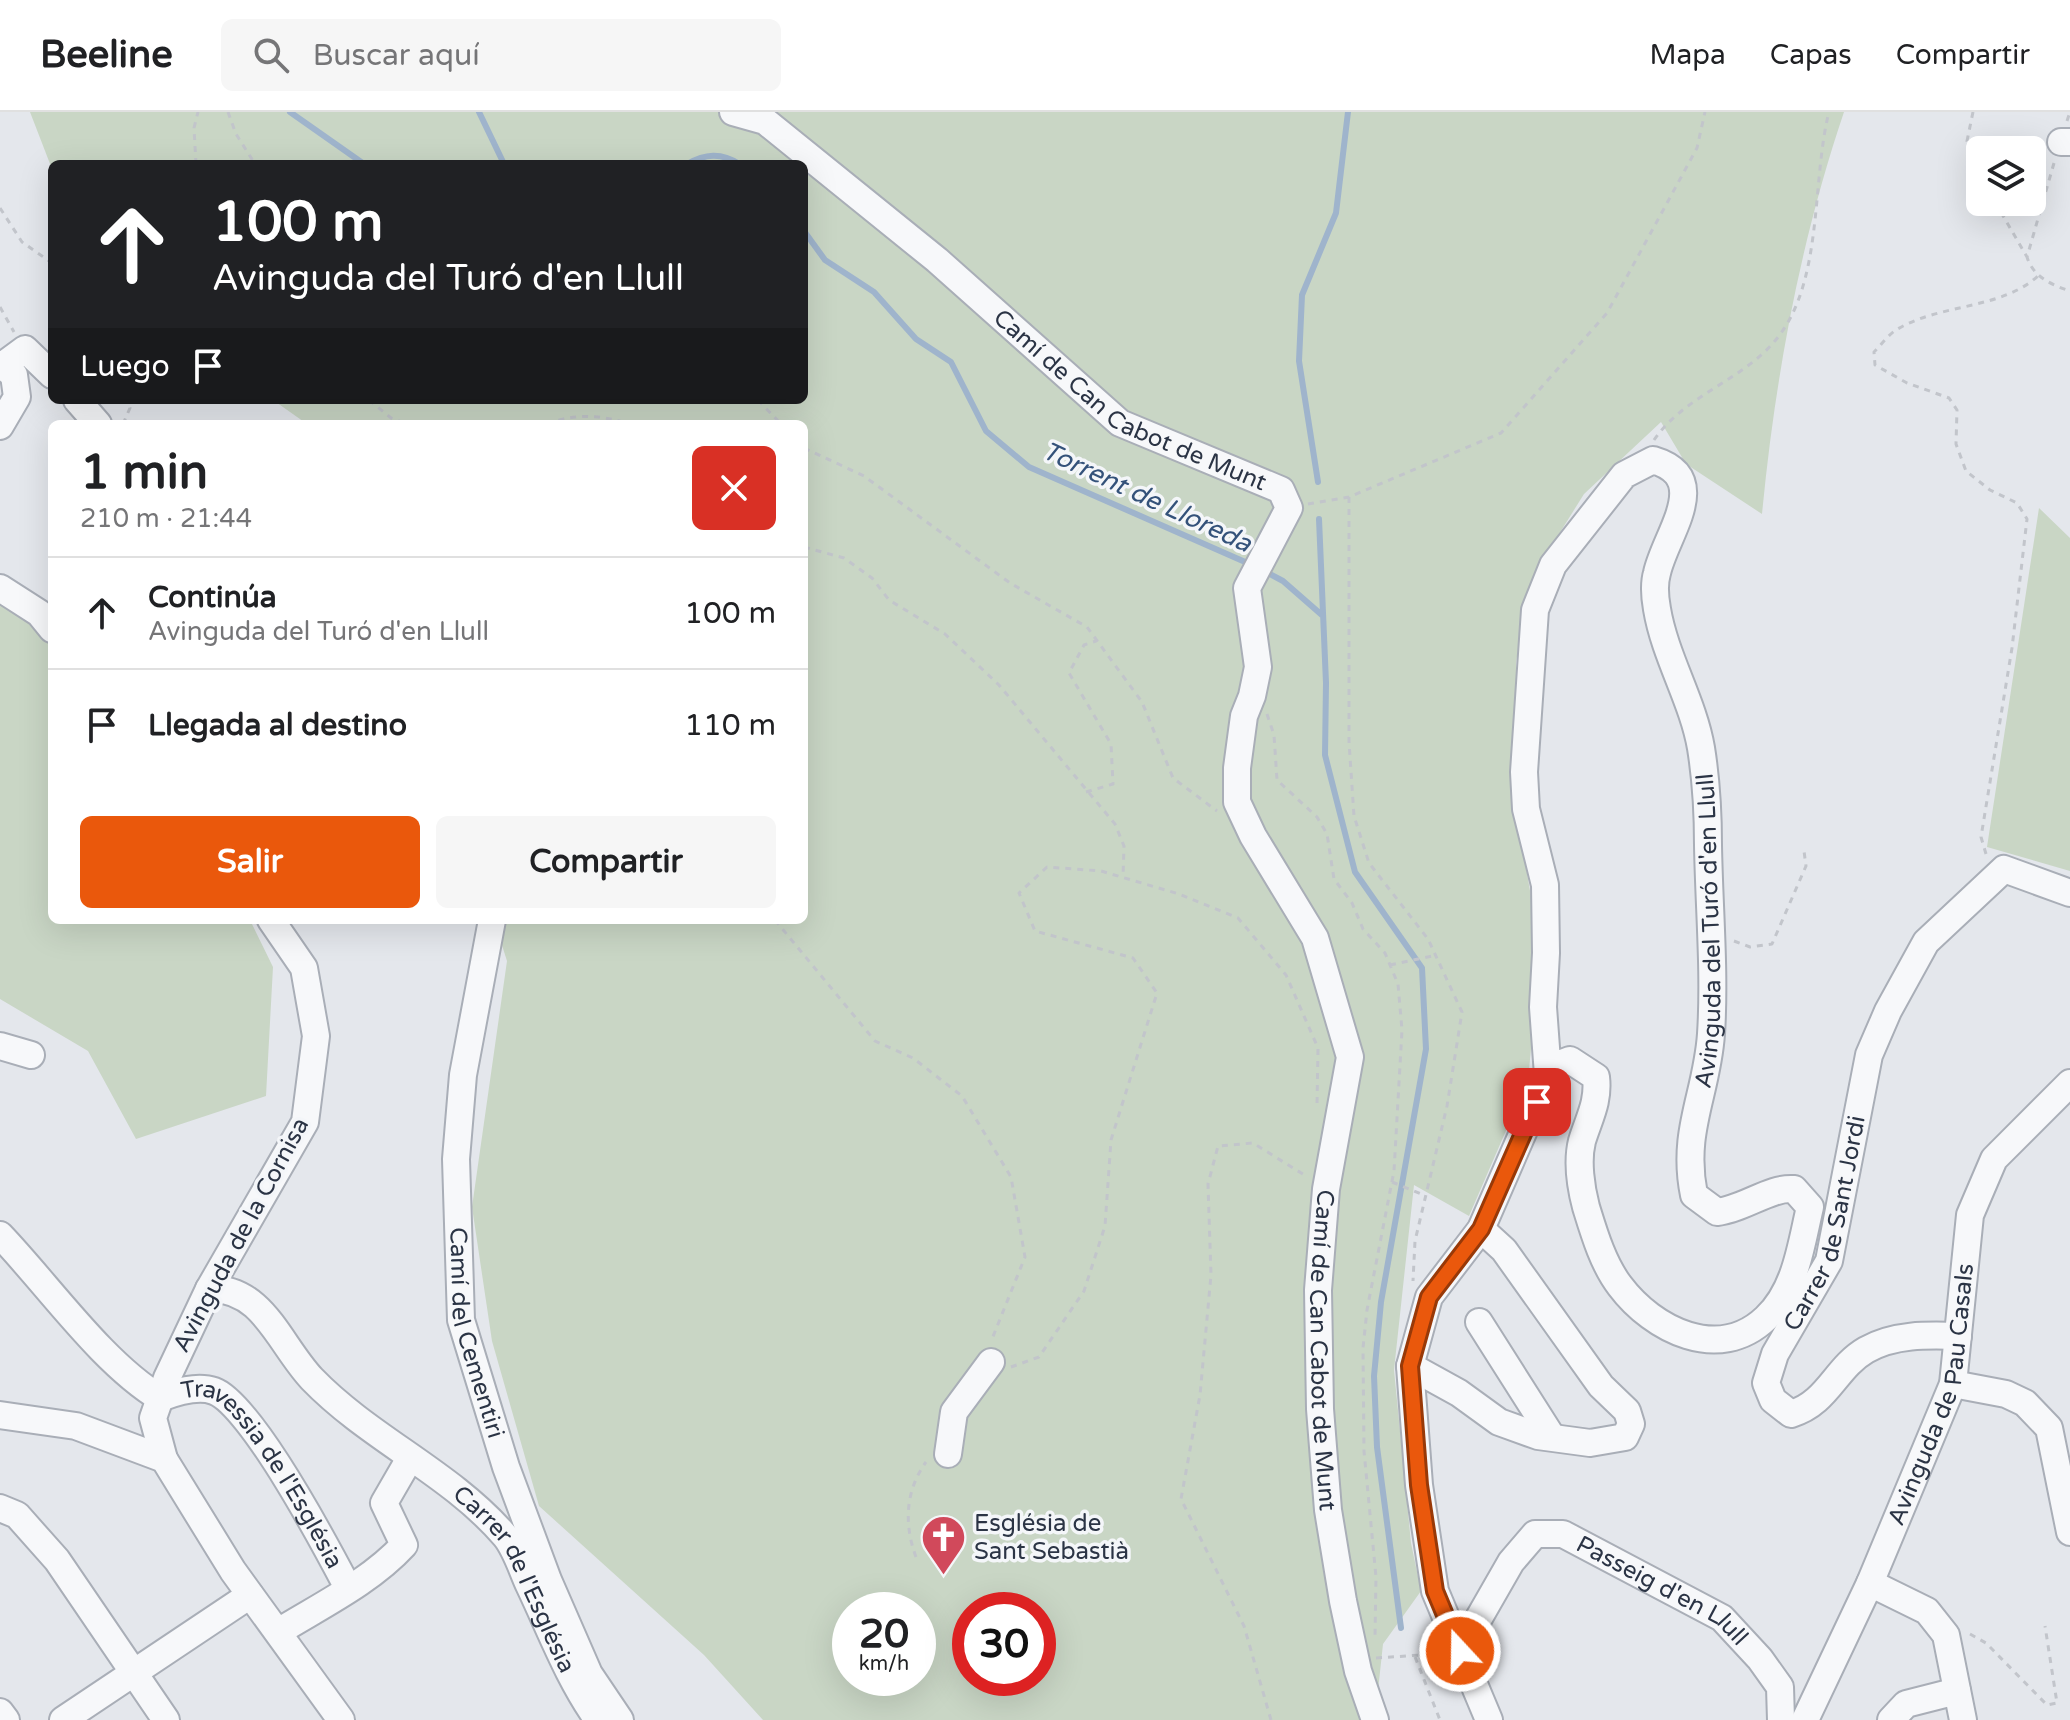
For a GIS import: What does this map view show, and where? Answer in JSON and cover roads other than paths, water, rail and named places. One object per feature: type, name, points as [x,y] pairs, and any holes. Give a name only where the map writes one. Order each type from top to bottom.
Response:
[{"type":"street","name":"Camí de Can Cabot de Munt","points":[[733,112],[765,121],[937,260],[1120,423],[1281,490],[1289,508],[1247,588],[1258,667],[1244,716],[1237,768],[1237,802],[1253,836],[1315,938],[1350,1057],[1326,1189],[1318,1290],[1320,1409],[1328,1510],[1358,1671],[1375,1720]]},
{"type":"street","points":[[0,426],[17,397],[14,375],[1,365],[25,349],[48,371]]},
{"type":"street","points":[[80,404],[94,420]]},
{"type":"street","name":"Avinguda del Turó d'en Llull","points":[[1653,460],[1668,465],[1679,479],[1684,494],[1682,512],[1668,538],[1656,575],[1657,609],[1701,747],[1708,841],[1711,1036],[1687,1150],[1694,1195],[1717,1212],[1749,1205],[1781,1188],[1794,1189],[1810,1207],[1802,1253],[1768,1317],[1750,1330],[1728,1339],[1705,1340],[1681,1334],[1657,1321],[1619,1285],[1607,1264],[1585,1206],[1580,1172],[1581,1144],[1598,1096],[1596,1077],[1570,1060],[1557,1065],[1548,1075],[1543,1007],[1545,885],[1526,809],[1524,772],[1532,631],[1540,589],[1553,565],[1624,475],[1636,466],[1653,460]]},
{"type":"street","points":[[0,588],[39,613],[48,624]]},
{"type":"street","name":"Carrer de Sant Jordi","points":[[1958,1336],[1910,1336],[1864,1351],[1811,1408],[1791,1414],[1773,1400],[1766,1383],[1775,1354],[1829,1261],[1869,1055],[1888,1011],[1926,942],[2004,869],[2070,893]]},
{"type":"street","name":"Avinguda de la Cornisa","points":[[274,924],[304,968],[316,1036],[305,1122],[209,1289],[153,1418],[164,1459],[250,1595],[341,1720]]},
{"type":"street","name":"Camí del Cementiri","points":[[491,924],[463,1075],[456,1159],[461,1320],[506,1467],[548,1580],[589,1674],[620,1720]]},
{"type":"street","points":[[0,1046],[31,1055]]},
{"type":"street","points":[[1489,1720],[1435,1591],[1419,1485],[1410,1366],[1429,1297],[1481,1229],[1548,1075]]},
{"type":"street","name":"Avinguda de Pau Casals","points":[[1805,1720],[1870,1583],[1953,1384],[1970,1215],[1994,1159],[2070,1083]]},
{"type":"street","points":[[1410,1366],[1459,1393],[1499,1422],[1552,1437],[1612,1442],[1625,1437],[1631,1424],[1627,1411],[1601,1386],[1504,1250],[1481,1229]]},
{"type":"street","points":[[0,1235],[103,1349],[144,1388],[160,1398]]},
{"type":"street","name":"Carrer de l'Església","points":[[209,1289],[230,1288],[255,1302],[311,1378],[410,1458],[466,1498],[507,1538],[576,1689],[598,1720]]},
{"type":"street","points":[[1479,1322],[1552,1437]]},
{"type":"street","points":[[939,1456],[954,1412],[991,1362]]},
{"type":"street","points":[[1953,1384],[2006,1394],[2025,1403],[2049,1428],[2070,1532]]},
{"type":"street","name":"Travessia de l'Església","points":[[160,1398],[180,1390],[212,1390],[231,1400],[291,1484],[348,1588]]},
{"type":"street","points":[[0,1415],[76,1426],[164,1459]]},
{"type":"street","points":[[278,1632],[392,1559],[404,1545],[384,1503],[410,1458]]},
{"type":"street","points":[[0,1508],[17,1515],[57,1560],[166,1720]]},
{"type":"street","name":"Passeig d'en Llull","points":[[1460,1651],[1511,1562],[1535,1534],[1563,1534],[1722,1618],[1760,1659],[1780,1687],[1781,1720]]},
{"type":"street","points":[[1870,1583],[1927,1611],[1946,1635],[1963,1720]]},
{"type":"street","points":[[63,1720],[250,1595]]},
{"type":"street","points":[[1891,1720],[1906,1704],[1957,1691]]},
{"type":"street","points":[[0,1712],[6,1720]]},
{"type":"waterway","name":"Torrent de Lloreda","points":[[290,112],[358,160]]},
{"type":"waterway","points":[[479,112],[502,160]]},
{"type":"waterway","points":[[1318,482],[1299,361],[1302,295],[1336,213],[1348,112]]},
{"type":"waterway","name":"Torrent de Lloreda","points":[[696,160],[713,156],[730,160]]},
{"type":"waterway","name":"Torrent de Lloreda","points":[[808,237],[825,260],[874,292],[916,339],[951,362],[986,431],[1029,467],[1252,565]]},
{"type":"waterway","points":[[1319,519],[1326,683],[1325,755],[1355,872],[1422,968],[1426,1049],[1381,1302],[1374,1376],[1377,1447],[1401,1628]]},
{"type":"waterway","name":"Torrent de Lloreda","points":[[1262,570],[1283,581],[1323,616]]},
{"type":"place","name":"Església de Sant Sebastià","points":[[943,1576]]}]
